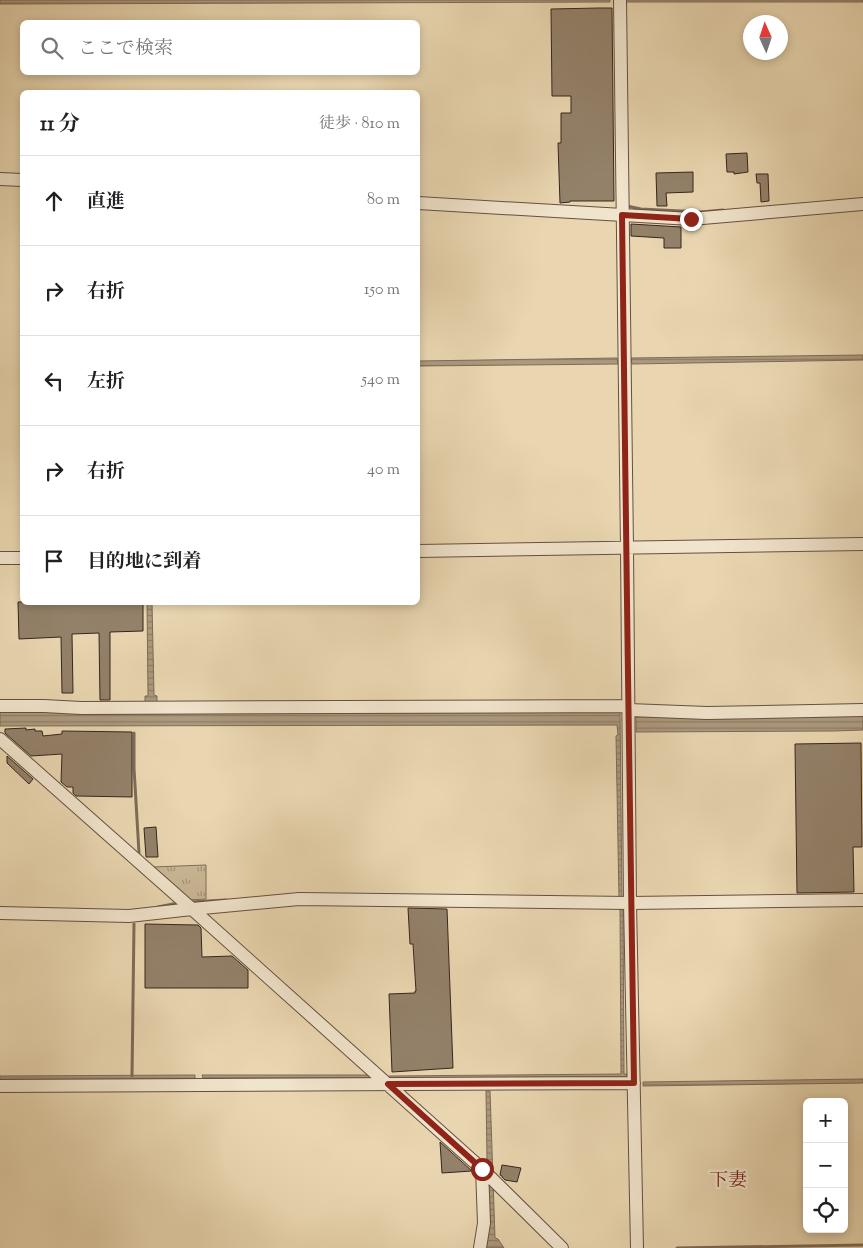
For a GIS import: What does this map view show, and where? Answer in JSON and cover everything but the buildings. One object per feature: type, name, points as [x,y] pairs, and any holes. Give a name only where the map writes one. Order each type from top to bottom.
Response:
[{"type":"street","points":[[620,0],[630,903],[636,1248]]},
{"type":"street","points":[[0,179],[20,180]]},
{"type":"street","points":[[420,203],[691,219],[863,204]]},
{"type":"street","points":[[420,551],[863,544]]},
{"type":"street","points":[[0,558],[20,558]]},
{"type":"street","points":[[0,706],[629,710],[707,713],[863,710]]},
{"type":"street","points":[[0,739],[482,1169],[562,1248]]},
{"type":"street","points":[[0,913],[129,916],[299,899],[630,903],[863,900]]},
{"type":"street","points":[[0,1086],[634,1083]]},
{"type":"street","points":[[480,1248],[484,1223],[482,1169]]},
{"type":"green space","points":[[206,865],[206,899],[188,900],[152,867]]},
{"type":"shaded area","points":[[0,0],[610,0],[610,2],[0,4]]},
{"type":"shaded area","points":[[625,0],[863,0],[863,2],[625,2]]},
{"type":"shaded area","points":[[863,355],[863,360],[632,364],[631,358]]},
{"type":"shaded area","points":[[617,358],[618,364],[420,366],[420,361]]},
{"type":"shaded area","points":[[147,605],[152,605],[154,695],[157,696],[157,703],[151,713],[620,711],[622,899],[619,898],[617,725],[0,726],[0,710],[145,702],[145,696],[148,696]]},
{"type":"shaded area","points":[[863,714],[863,730],[636,732],[636,717]]},
{"type":"shaded area","points":[[620,909],[623,909],[624,1074],[627,1074],[626,1077],[388,1079],[389,1076],[621,1074]]},
{"type":"shaded area","points":[[195,1075],[195,1079],[0,1080],[0,1076]]},
{"type":"shaded area","points":[[202,1075],[371,1075],[370,1078],[203,1078]]},
{"type":"shaded area","points":[[863,1079],[863,1083],[643,1086],[643,1082]]},
{"type":"shaded area","points":[[486,1091],[490,1091],[495,1238],[498,1239],[504,1248],[485,1248],[488,1227]]},
{"type":"waterway","points":[[627,206],[641,209],[701,212],[723,210]]},
{"type":"waterway","points":[[134,733],[139,853]]},
{"type":"waterway","points":[[190,902],[226,900]]},
{"type":"waterway","points":[[158,907],[178,903]]},
{"type":"waterway","points":[[132,1076],[134,924]]},
{"type":"waterway","points":[[677,1248],[863,1245]]},
{"type":"district","name":"下妻","points":[[728,1179]]},
{"type":"route","points":[[482,1169],[388,1084],[634,1083],[630,903],[622,215],[691,219]]}]
